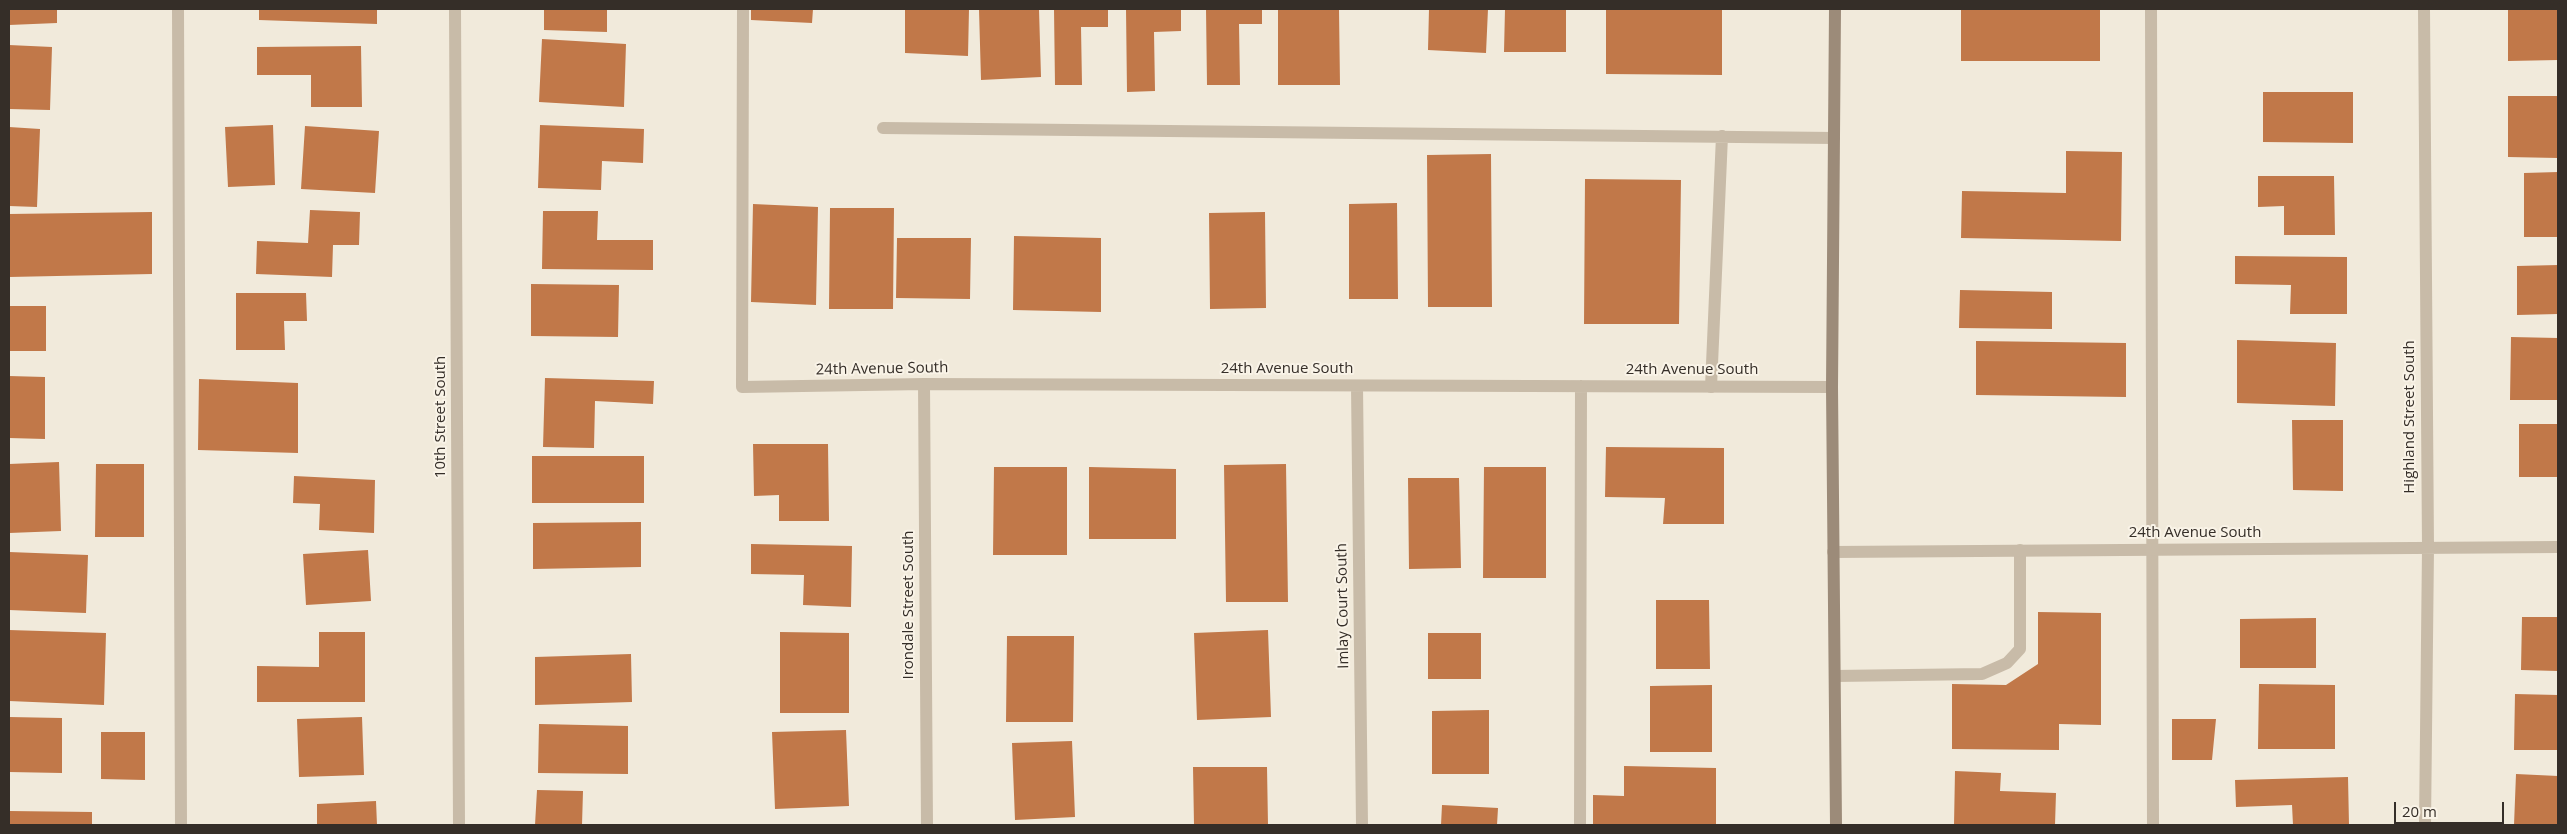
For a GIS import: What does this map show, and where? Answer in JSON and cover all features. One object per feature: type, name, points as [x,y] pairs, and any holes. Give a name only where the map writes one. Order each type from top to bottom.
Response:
[{"type":"main road","points":[[1834,9],[1832,387],[1836,825]]},
{"type":"street","points":[[178,9],[181,825]]},
{"type":"street","name":"10th Street South","points":[[455,9],[459,825]]},
{"type":"street","name":"24th Avenue South","points":[[743,9],[742,387],[924,384],[1832,387]]},
{"type":"street","points":[[2151,9],[2153,825]]},
{"type":"street","name":"Highland Street South","points":[[2424,9],[2428,548],[2425,825]]},
{"type":"street","points":[[883,128],[1834,138]]},
{"type":"street","points":[[1711,387],[1722,136]]},
{"type":"street","name":"Irondale Street South","points":[[924,384],[927,825]]},
{"type":"street","name":"Imlay Court South","points":[[1357,386],[1362,825]]},
{"type":"street","points":[[1580,825],[1582,386]]},
{"type":"street","name":"24th Avenue South","points":[[1833,552],[2558,547]]},
{"type":"street","points":[[1834,676],[1982,674],[2007,663],[2020,649],[2020,550]]},
{"type":"building","points":[[9,9],[57,9],[57,23],[9,25]]},
{"type":"building","points":[[259,9],[377,9],[377,24],[259,20]]},
{"type":"building","points":[[544,9],[607,9],[607,32],[544,30]]},
{"type":"building","points":[[751,9],[813,9],[812,23],[751,20]]},
{"type":"building","points":[[905,9],[969,9],[968,56],[905,53]]},
{"type":"building","points":[[979,9],[1039,9],[1041,77],[981,80]]},
{"type":"building","points":[[1054,9],[1108,9],[1108,27],[1081,27],[1082,85],[1055,85]]},
{"type":"building","points":[[1126,9],[1181,9],[1181,31],[1154,32],[1155,91],[1127,92]]},
{"type":"building","points":[[1206,9],[1262,9],[1262,24],[1239,24],[1240,85],[1207,85]]},
{"type":"building","points":[[1278,9],[1339,9],[1340,85],[1278,85]]},
{"type":"building","points":[[1429,9],[1488,9],[1486,53],[1428,50]]},
{"type":"building","points":[[1505,9],[1566,9],[1566,52],[1504,52]]},
{"type":"building","points":[[1606,9],[1722,9],[1722,75],[1606,74]]},
{"type":"building","points":[[1961,9],[2100,9],[2100,61],[1961,61]]},
{"type":"building","points":[[2508,9],[2558,9],[2558,60],[2508,61]]},
{"type":"building","points":[[542,39],[626,44],[624,107],[539,102]]},
{"type":"building","points":[[9,45],[52,47],[50,110],[9,109]]},
{"type":"building","points":[[361,46],[362,107],[311,107],[311,75],[257,75],[257,47]]},
{"type":"building","points":[[2263,92],[2353,92],[2353,143],[2263,142]]},
{"type":"building","points":[[2508,96],[2558,96],[2558,158],[2508,157]]},
{"type":"building","points":[[273,125],[275,185],[228,187],[225,127]]},
{"type":"building","points":[[540,125],[644,129],[643,163],[602,161],[601,190],[538,188]]},
{"type":"building","points":[[305,126],[379,131],[375,193],[301,189]]},
{"type":"building","points":[[9,127],[40,129],[37,207],[9,206]]},
{"type":"building","points":[[2066,151],[2122,152],[2121,241],[1961,238],[1962,191],[2066,193]]},
{"type":"building","points":[[1491,154],[1492,307],[1428,307],[1427,155]]},
{"type":"building","points":[[2558,172],[2558,237],[2524,237],[2524,173]]},
{"type":"building","points":[[2258,176],[2334,176],[2335,235],[2284,235],[2284,206],[2258,207]]},
{"type":"building","points":[[1585,179],[1681,180],[1679,324],[1584,324]]},
{"type":"building","points":[[1397,203],[1398,299],[1349,299],[1349,204]]},
{"type":"building","points":[[753,204],[818,207],[816,305],[751,302]]},
{"type":"building","points":[[830,208],[894,208],[893,309],[829,309]]},
{"type":"building","points":[[310,210],[360,212],[359,245],[333,245],[332,277],[256,274],[257,241],[308,243]]},
{"type":"building","points":[[543,211],[598,211],[597,240],[653,240],[653,270],[542,269]]},
{"type":"building","points":[[152,212],[152,274],[9,277],[9,214]]},
{"type":"building","points":[[1265,212],[1266,308],[1210,309],[1209,213]]},
{"type":"building","points":[[1014,236],[1101,238],[1101,312],[1013,310]]},
{"type":"building","points":[[897,238],[971,238],[970,299],[896,298]]},
{"type":"building","points":[[2235,256],[2347,257],[2347,314],[2290,314],[2291,285],[2235,284]]},
{"type":"building","points":[[2558,265],[2558,314],[2517,315],[2517,266]]},
{"type":"building","points":[[531,284],[619,285],[618,337],[531,336]]},
{"type":"building","points":[[1960,290],[2052,292],[2052,329],[1959,328]]},
{"type":"building","points":[[236,293],[306,293],[307,321],[284,321],[285,350],[236,350]]},
{"type":"building","points":[[9,306],[46,306],[46,351],[9,351]]},
{"type":"building","points":[[2511,337],[2558,338],[2558,400],[2510,400]]},
{"type":"building","points":[[2237,340],[2336,343],[2335,406],[2237,403]]},
{"type":"building","points":[[1976,341],[2126,343],[2126,397],[1976,395]]},
{"type":"building","points":[[9,376],[45,377],[45,439],[9,438]]},
{"type":"building","points":[[545,378],[654,381],[653,404],[595,401],[594,448],[543,447]]},
{"type":"building","points":[[199,379],[298,383],[298,453],[198,450]]},
{"type":"building","points":[[2292,420],[2343,420],[2343,491],[2293,490]]},
{"type":"building","points":[[2519,424],[2558,424],[2558,477],[2519,477]]},
{"type":"building","points":[[753,444],[828,444],[829,521],[779,521],[779,495],[754,496]]},
{"type":"building","points":[[1606,447],[1724,448],[1724,524],[1663,524],[1665,498],[1605,497]]},
{"type":"building","points":[[532,456],[644,456],[644,503],[532,503]]},
{"type":"building","points":[[59,462],[61,531],[9,533],[9,464]]},
{"type":"building","points":[[96,464],[144,464],[144,537],[95,537]]},
{"type":"building","points":[[1286,464],[1288,602],[1226,602],[1224,465]]},
{"type":"building","points":[[994,467],[1067,467],[1067,555],[993,555]]},
{"type":"building","points":[[1089,467],[1176,469],[1176,539],[1089,539]]},
{"type":"building","points":[[1484,467],[1546,467],[1546,578],[1483,578]]},
{"type":"building","points":[[294,476],[375,480],[374,533],[319,530],[320,504],[293,503]]},
{"type":"building","points":[[1408,478],[1459,478],[1461,568],[1409,569]]},
{"type":"building","points":[[641,522],[641,567],[533,569],[533,523]]},
{"type":"building","points":[[751,544],[852,546],[851,607],[803,605],[804,575],[751,574]]},
{"type":"building","points":[[368,550],[371,601],[306,605],[303,554]]},
{"type":"building","points":[[9,552],[88,555],[86,613],[9,610]]},
{"type":"building","points":[[1656,600],[1709,600],[1710,669],[1656,669]]},
{"type":"building","points":[[2038,612],[2101,613],[2101,725],[2059,724],[2059,750],[1952,749],[1952,684],[2006,685],[2038,664]]},
{"type":"building","points":[[2522,617],[2558,617],[2558,671],[2521,670]]},
{"type":"building","points":[[2316,618],[2316,668],[2240,668],[2240,619]]},
{"type":"building","points":[[9,630],[106,633],[104,705],[9,701]]},
{"type":"building","points":[[1268,630],[1271,717],[1197,720],[1194,633]]},
{"type":"building","points":[[319,632],[365,632],[365,702],[257,702],[257,666],[319,667]]},
{"type":"building","points":[[780,632],[849,633],[849,713],[780,713]]},
{"type":"building","points":[[1428,633],[1481,633],[1481,679],[1428,679]]},
{"type":"building","points":[[1007,636],[1074,636],[1073,722],[1006,722]]},
{"type":"building","points":[[631,654],[632,702],[535,705],[535,657]]},
{"type":"building","points":[[2259,684],[2335,685],[2335,749],[2258,749]]},
{"type":"building","points":[[1712,685],[1712,752],[1650,752],[1650,686]]},
{"type":"building","points":[[2515,694],[2558,695],[2558,750],[2514,750]]},
{"type":"building","points":[[1489,710],[1489,774],[1432,774],[1432,711]]},
{"type":"building","points":[[9,717],[62,718],[62,773],[9,772]]},
{"type":"building","points":[[362,717],[364,775],[299,777],[297,719]]},
{"type":"building","points":[[2172,719],[2216,719],[2212,760],[2172,760]]},
{"type":"building","points":[[539,724],[628,726],[628,774],[538,773]]},
{"type":"building","points":[[846,730],[849,806],[775,809],[772,732]]},
{"type":"building","points":[[101,732],[145,732],[145,780],[101,779]]},
{"type":"building","points":[[1072,741],[1075,817],[1015,820],[1012,743]]},
{"type":"building","points":[[1624,766],[1716,768],[1716,825],[1593,824],[1593,795],[1624,796]]},
{"type":"building","points":[[1193,767],[1267,767],[1268,825],[1194,825]]},
{"type":"building","points":[[1955,771],[2001,773],[2000,791],[2056,793],[2055,825],[1954,825]]},
{"type":"building","points":[[2516,774],[2558,776],[2558,825],[2514,825]]},
{"type":"building","points":[[2348,777],[2349,825],[2293,825],[2292,805],[2236,807],[2235,780]]},
{"type":"building","points":[[537,790],[583,791],[582,825],[535,825]]},
{"type":"building","points":[[376,801],[377,825],[317,825],[317,804]]},
{"type":"building","points":[[1442,805],[1498,808],[1497,825],[1441,825]]},
{"type":"building","points":[[9,811],[92,812],[92,825],[9,825]]}]
